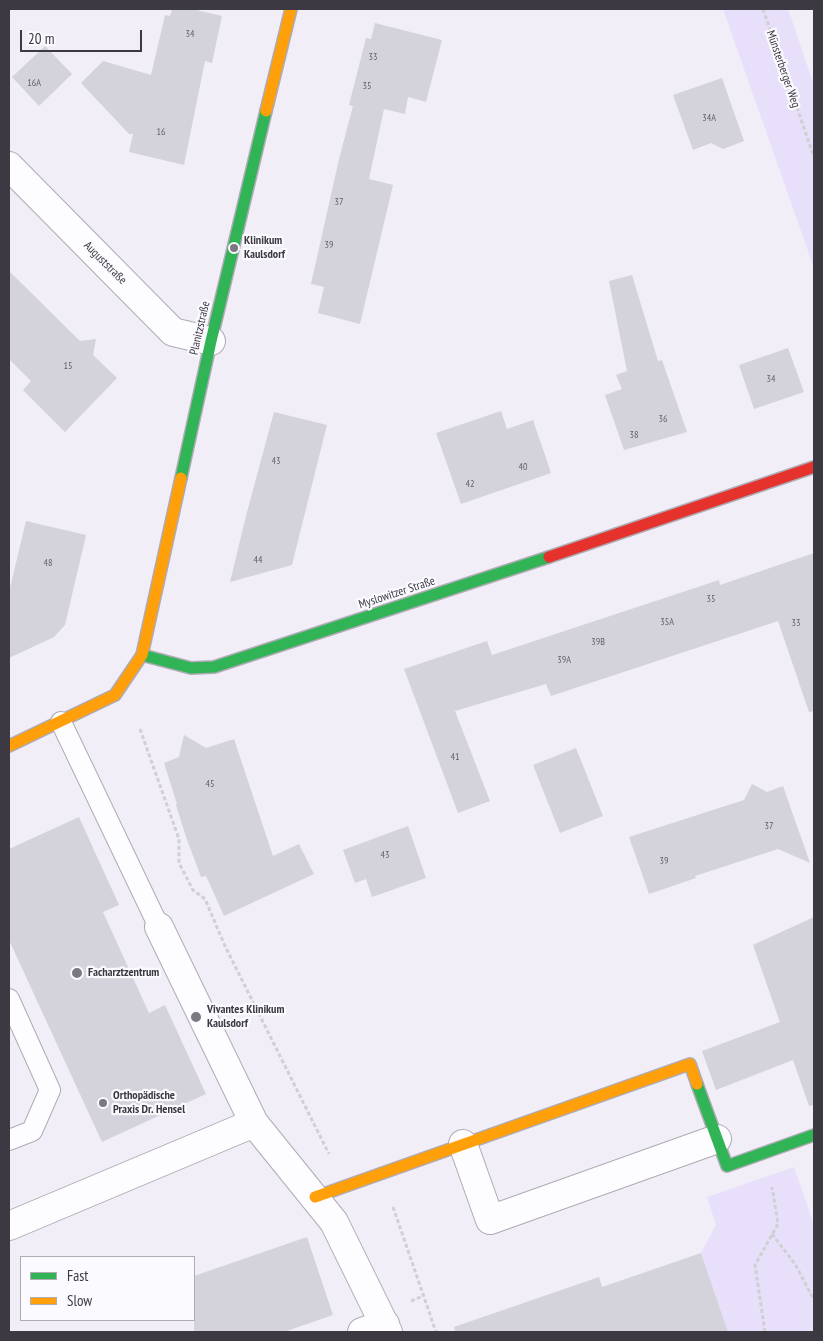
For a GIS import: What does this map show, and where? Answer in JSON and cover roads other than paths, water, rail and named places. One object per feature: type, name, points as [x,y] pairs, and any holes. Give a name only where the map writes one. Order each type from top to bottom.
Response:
[{"type":"street","name":"Planitzstraße","points":[[142,655],[211,341],[291,9]]},
{"type":"street","name":"Auguststraße","points":[[9,166],[173,332],[211,341]]},
{"type":"street","name":"Myslowitzer Straße","points":[[142,655],[191,668],[214,666],[579,547],[814,467]]},
{"type":"street","points":[[9,746],[115,695],[142,655]]},
{"type":"street","points":[[159,927],[254,1123],[316,1197],[334,1222],[378,1330]]},
{"type":"street","points":[[316,1197],[690,1064],[727,1166],[814,1135]]},
{"type":"street","points":[[9,1226],[254,1123]]},
{"type":"street","points":[[463,1144],[490,1220],[716,1139]]},
{"type":"lane","points":[[61,722],[159,927]]},
{"type":"lane","points":[[9,999],[50,1090],[32,1131],[9,1140]]},
{"type":"place","name":"Klinikum Kaulsdorf","points":[[234,248]]},
{"type":"place","name":"Facharztzentrum","points":[[77,973]]},
{"type":"place","name":"Vivantes Klinikum Kaulsdorf","points":[[196,1017]]},
{"type":"place","name":"Orthopädische Praxis Dr. Hensel","points":[[103,1103]]}]
